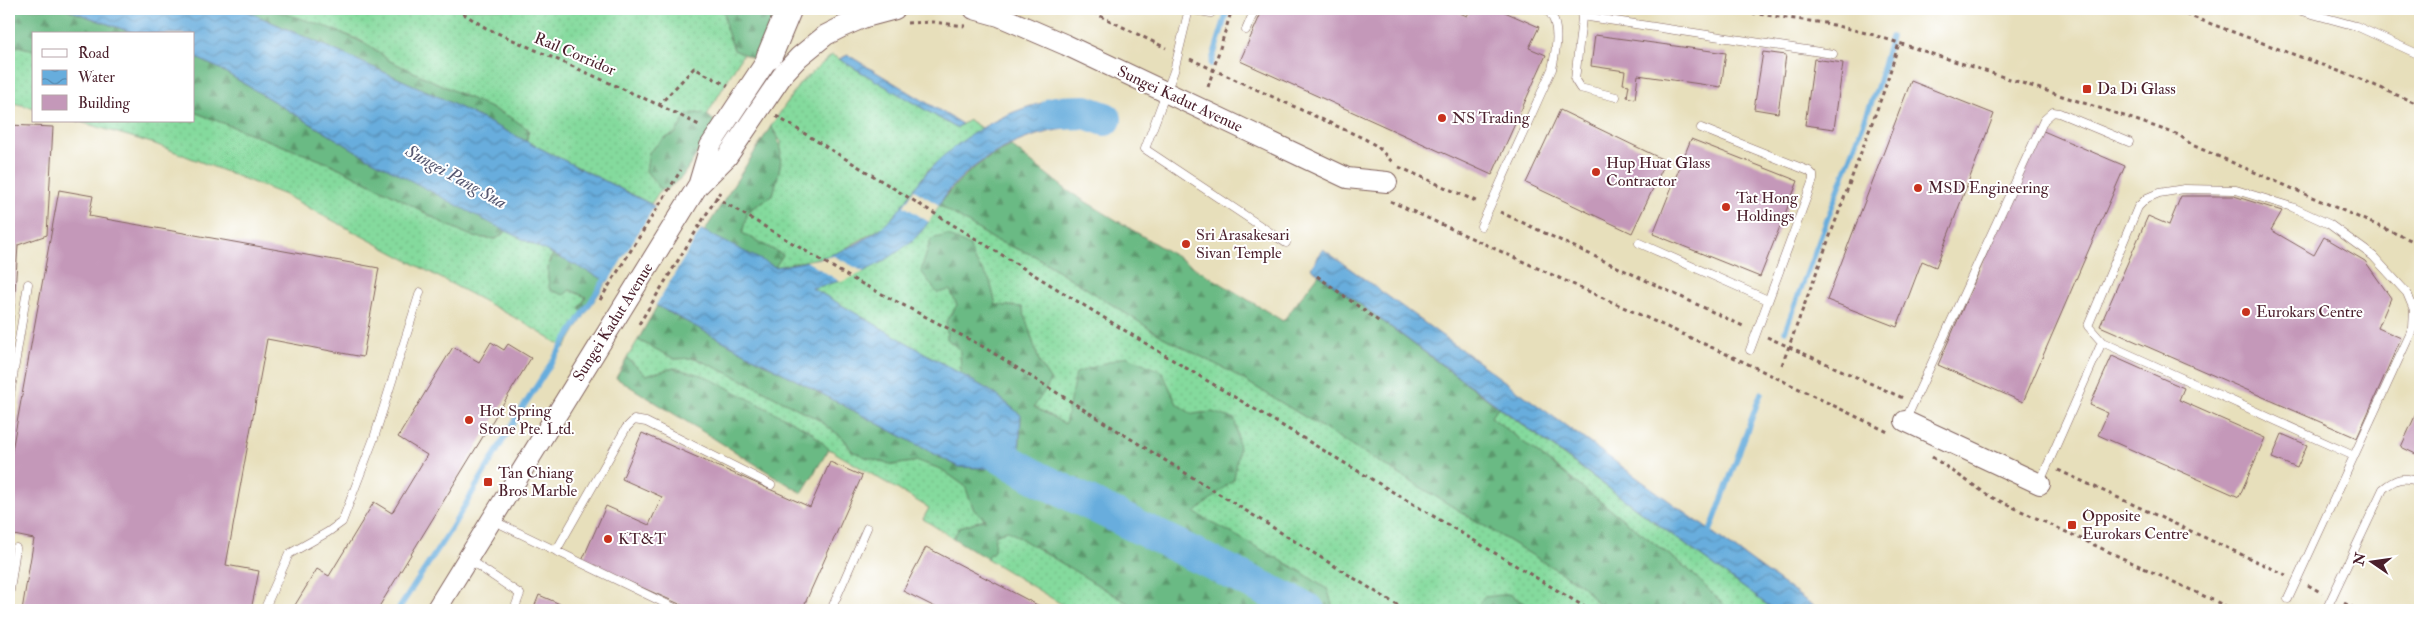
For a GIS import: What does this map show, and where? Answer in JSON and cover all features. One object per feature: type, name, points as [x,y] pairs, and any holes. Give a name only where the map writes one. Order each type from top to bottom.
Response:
[{"type":"main road","points":[[769,57],[789,9]]},
{"type":"street","name":"Sungei Kadut Avenue","points":[[436,610],[697,187],[727,157],[784,72],[826,35],[842,27],[865,17],[898,16]]},
{"type":"street","name":"Sungei Kadut Avenue","points":[[974,18],[999,16],[1166,92],[1347,178],[1388,192]]},
{"type":"street","name":"Sungei Kadut Avenue","points":[[697,187],[710,146],[769,57]]},
{"type":"street","points":[[1901,429],[2040,484]]},
{"type":"lane","points":[[1212,9],[1211,13],[1188,9],[1178,54],[1145,149],[1286,243]]},
{"type":"lane","points":[[1246,30],[1255,9]]},
{"type":"lane","points":[[1481,226],[1552,68],[1556,50],[1555,23],[1546,9]]},
{"type":"lane","points":[[2294,9],[2356,26],[2420,55]]},
{"type":"lane","points":[[1616,97],[1580,88],[1576,80],[1583,13],[1832,54]]},
{"type":"lane","points":[[1901,429],[2044,120],[2053,112],[2059,113],[2129,142]]},
{"type":"lane","points":[[1701,128],[1813,175],[1750,350]]},
{"type":"lane","points":[[2288,600],[2413,328],[2414,310],[2407,293],[2373,256],[2329,224],[2292,207],[2236,190],[2184,189],[2159,193],[2147,198],[2138,208],[2088,326],[2102,342],[2354,456]]},
{"type":"lane","points":[[1639,243],[1768,300]]},
{"type":"lane","points":[[9,401],[28,284]]},
{"type":"lane","points":[[264,610],[289,554],[342,522],[374,438],[420,292]]},
{"type":"lane","points":[[2040,484],[2102,342]]},
{"type":"lane","points":[[556,551],[626,428],[634,420],[646,422],[771,485]]},
{"type":"lane","points":[[2326,610],[2383,489],[2393,480],[2408,477],[2420,482]]},
{"type":"lane","points":[[492,520],[679,610]]},
{"type":"lane","points":[[831,610],[867,528]]},
{"type":"lane","points":[[9,597],[16,548]]},
{"type":"lane","points":[[468,559],[520,594],[514,610]]},
{"type":"path","name":"Rail Corridor","points":[[456,9],[486,28],[659,105],[707,129]]},
{"type":"path","points":[[1086,9],[1213,71],[1365,139],[1378,146],[1395,166],[1490,207],[1756,332],[1913,403]]},
{"type":"path","points":[[1208,87],[1232,9]]},
{"type":"path","points":[[2171,9],[2360,79],[2420,105]]},
{"type":"path","points":[[898,16],[934,22],[974,18]]},
{"type":"path","points":[[1782,365],[1886,88],[1899,44]]},
{"type":"path","points":[[659,105],[694,68],[732,89]]},
{"type":"path","points":[[770,112],[1176,362],[1590,610]]},
{"type":"path","points":[[638,324],[725,184]]},
{"type":"path","points":[[697,187],[851,278],[982,346],[1405,610]]},
{"type":"path","points":[[1388,192],[1746,363],[1901,429]]},
{"type":"path","points":[[600,300],[666,193]]},
{"type":"path","points":[[1317,276],[1381,323]]},
{"type":"path","points":[[1930,455],[1991,497],[2234,610]]},
{"type":"path","points":[[2048,465],[2358,610]]},
{"type":"green space","points":[[9,9],[65,9],[130,32],[32,32],[32,50],[9,44]]},
{"type":"green space","points":[[242,9],[269,9],[349,36],[377,51],[388,60],[512,118],[529,130],[526,141],[429,92]]},
{"type":"green space","points":[[268,9],[724,9],[726,28],[734,50],[743,54],[707,115],[697,113],[687,115],[675,134],[663,139],[646,171],[661,189],[651,204],[526,141],[529,130],[512,118],[388,60],[375,49],[361,41],[331,29]]},
{"type":"green space","points":[[724,9],[780,9],[757,60],[734,50],[726,28]]},
{"type":"green space","points":[[9,44],[32,50],[32,108],[9,102]]},
{"type":"green space","points":[[832,55],[956,128],[969,120],[983,129],[942,157],[927,171],[904,206],[881,228],[834,255],[775,267],[783,255],[742,233],[748,211],[773,195],[780,166],[781,142],[771,126],[800,83]]},
{"type":"green space","points":[[195,57],[218,68],[361,154],[507,231],[496,239],[474,237],[443,223],[397,197],[333,165],[195,112]]},
{"type":"green space","points":[[195,112],[333,165],[397,197],[443,223],[474,237],[496,239],[507,231],[553,254],[548,263],[569,290],[586,297],[579,309],[586,313],[565,348],[521,321],[285,195],[155,144],[80,122],[195,122]]},
{"type":"green space","points":[[697,113],[707,115],[717,123],[682,177],[666,190],[661,189],[646,171],[649,152],[663,139],[675,134],[687,115]]},
{"type":"green space","points":[[771,126],[781,152],[780,168],[773,195],[748,211],[742,233],[783,255],[775,267],[704,232]]},
{"type":"green space","points":[[1011,146],[1068,191],[1283,321],[1319,274],[1498,407],[1491,417],[1690,571],[1729,610],[1608,610],[1597,604],[1583,586],[1231,372],[1163,337],[1035,256],[995,240],[939,205],[962,178],[990,157]]},
{"type":"green space","points":[[939,205],[995,240],[1035,256],[1163,337],[1231,372],[1583,586],[1597,604],[1608,610],[1533,610],[1527,604],[1484,597],[1476,610],[1333,610],[1328,590],[1300,571],[1194,513],[1205,502],[1212,412],[1192,414],[1177,404],[1162,372],[1066,425],[1033,406],[1051,381],[1040,364],[1022,307],[996,305],[990,281],[973,258],[950,290],[957,305],[947,339],[960,350],[961,374],[812,288],[851,277],[883,260],[920,229]]},
{"type":"green space","points":[[947,235],[970,246],[973,258],[990,281],[996,305],[1022,307],[1040,364],[1051,381],[1034,407],[1065,424],[1076,373],[1126,356],[1162,372],[1177,404],[1192,414],[1212,412],[1235,419],[1239,449],[1234,479],[1195,513],[1300,571],[1328,590],[1333,610],[1139,610],[1007,530],[995,535],[994,551],[986,558],[953,538],[960,527],[985,519],[974,510],[965,486],[941,469],[918,461],[893,465],[865,457],[852,451],[843,438],[819,420],[749,383],[695,358],[675,359],[638,340],[657,306],[959,467],[1001,469],[1035,483],[1041,473],[1019,458],[1021,415],[994,393],[961,374],[960,350],[947,339],[946,321],[957,305],[950,290],[937,293],[921,271],[931,239]]},
{"type":"green space","points":[[553,254],[607,281],[586,313],[579,309],[586,297],[570,290],[564,295],[550,290],[548,272]]},
{"type":"green space","points":[[638,340],[675,359],[695,358],[749,383],[819,420],[843,438],[852,451],[893,465],[918,461],[941,469],[965,486],[974,510],[985,519],[960,527],[953,538],[923,519],[929,508],[829,449],[810,431],[674,368],[646,375],[627,358]]},
{"type":"green space","points":[[627,358],[646,375],[674,368],[705,376],[810,431],[829,449],[802,493],[616,378]]},
{"type":"green space","points":[[1498,407],[1774,610],[1729,610],[1690,571],[1491,417]]},
{"type":"green space","points":[[1007,530],[1139,610],[1071,610],[986,558],[994,551],[995,535]]},
{"type":"green space","points":[[1509,594],[1533,610],[1476,610],[1484,597]]},
{"type":"water","name":"Sungei Pang Sua","points":[[66,9],[242,9],[429,92],[775,267],[818,259],[855,245],[868,237],[889,221],[923,177],[941,158],[968,137],[998,119],[1030,106],[1060,100],[1103,106],[1097,129],[1058,130],[1017,142],[998,151],[964,175],[950,189],[925,228],[903,248],[879,264],[854,276],[812,288],[994,393],[1021,415],[1019,458],[1041,474],[1035,483],[1001,469],[959,467],[657,306],[492,224],[361,154],[218,68],[195,57],[195,32],[130,32]]},
{"type":"water","points":[[848,55],[962,124],[956,128],[839,59]]},
{"type":"water","points":[[1323,249],[1819,610],[1774,610],[1311,268]]},
{"type":"pier","points":[[914,190],[939,205],[929,222],[904,206]]},
{"type":"pier","points":[[656,204],[702,228],[654,308],[607,284]]},
{"type":"pier","points":[[834,256],[864,272],[841,282],[806,261]]},
{"type":"building","name":"NS Trading","points":[[1263,9],[1450,9],[1467,16],[1471,9],[1498,9],[1539,27],[1529,48],[1546,55],[1492,175],[1240,61]]},
{"type":"building","points":[[1595,35],[1726,53],[1721,87],[1638,75],[1635,99],[1627,97],[1629,85],[1623,84],[1625,71],[1591,66]]},
{"type":"building","points":[[1763,52],[1786,55],[1778,113],[1754,109]]},
{"type":"building","points":[[1814,59],[1843,63],[1834,129],[1805,125]]},
{"type":"building","name":"MSD Engineering","points":[[1911,81],[1994,114],[1936,267],[1922,261],[1897,327],[1827,300]]},
{"type":"building","name":"Hup Huat Glass Contractor","points":[[1560,110],[1666,161],[1632,233],[1526,183]]},
{"type":"building","points":[[9,125],[53,127],[47,235],[18,245],[12,339],[9,338]]},
{"type":"building","points":[[2041,130],[2125,166],[2023,402],[1938,365]]},
{"type":"building","name":"Tat Hong Holdings","points":[[1691,139],[1798,181],[1760,277],[1653,234]]},
{"type":"building","points":[[59,190],[93,196],[89,216],[379,268],[363,357],[267,339],[226,565],[259,571],[251,610],[22,610],[34,539],[9,534],[9,467]]},
{"type":"building","name":"Eurokars Centre","points":[[2181,196],[2234,196],[2282,211],[2271,230],[2314,255],[2324,237],[2365,261],[2391,298],[2378,328],[2401,338],[2357,438],[2100,326],[2148,216],[2169,225]]},
{"type":"building","points":[[491,342],[504,350],[508,344],[531,358],[377,610],[292,610],[317,569],[329,576],[374,502],[392,513],[427,455],[398,437],[453,347],[479,362]]},
{"type":"building","points":[[2112,356],[2184,388],[2179,400],[2265,438],[2239,497],[2098,435],[2108,413],[2090,405]]},
{"type":"building","points":[[2420,405],[2420,456],[2401,447]]},
{"type":"building","points":[[642,433],[810,507],[830,462],[862,476],[802,610],[693,610],[582,561],[606,506],[649,525],[662,497],[622,479]]},
{"type":"building","points":[[2282,434],[2307,445],[2297,468],[2272,458]]},
{"type":"building","points":[[926,547],[1047,610],[941,610],[903,591]]},
{"type":"building","points":[[539,595],[574,610],[533,610]]},
{"type":"waterway","points":[[1211,64],[1228,9]]},
{"type":"waterway","points":[[1785,331],[1878,85],[1891,37]]},
{"type":"waterway","points":[[1055,113],[1085,112],[1105,119]]},
{"type":"waterway","points":[[398,610],[451,529],[518,415],[609,273]]},
{"type":"waterway","points":[[1708,537],[1761,393]]},
{"type":"waterway","points":[[998,455],[1038,478],[1308,610]]},
{"type":"place","name":"Da Di Glass","points":[[2087,89]]},
{"type":"place","name":"NS Trading","points":[[1442,118]]},
{"type":"place","name":"Hup Huat Glass Contractor","points":[[1596,172]]},
{"type":"place","name":"MSD Engineering","points":[[1918,188]]},
{"type":"place","name":"Tat Hong Holdings","points":[[1726,207]]},
{"type":"place","name":"Sri Arasakesari Sivan Temple","points":[[1186,244]]},
{"type":"place","name":"Eurokars Centre","points":[[2246,312]]},
{"type":"place","name":"Hot Spring Stone Pte. Ltd.","points":[[469,420]]},
{"type":"place","name":"Tan Chiang Bros Marble","points":[[488,482]]},
{"type":"place","name":"Opposite Eurokars Centre","points":[[2072,525]]},
{"type":"place","name":"KT&T","points":[[608,539]]}]
